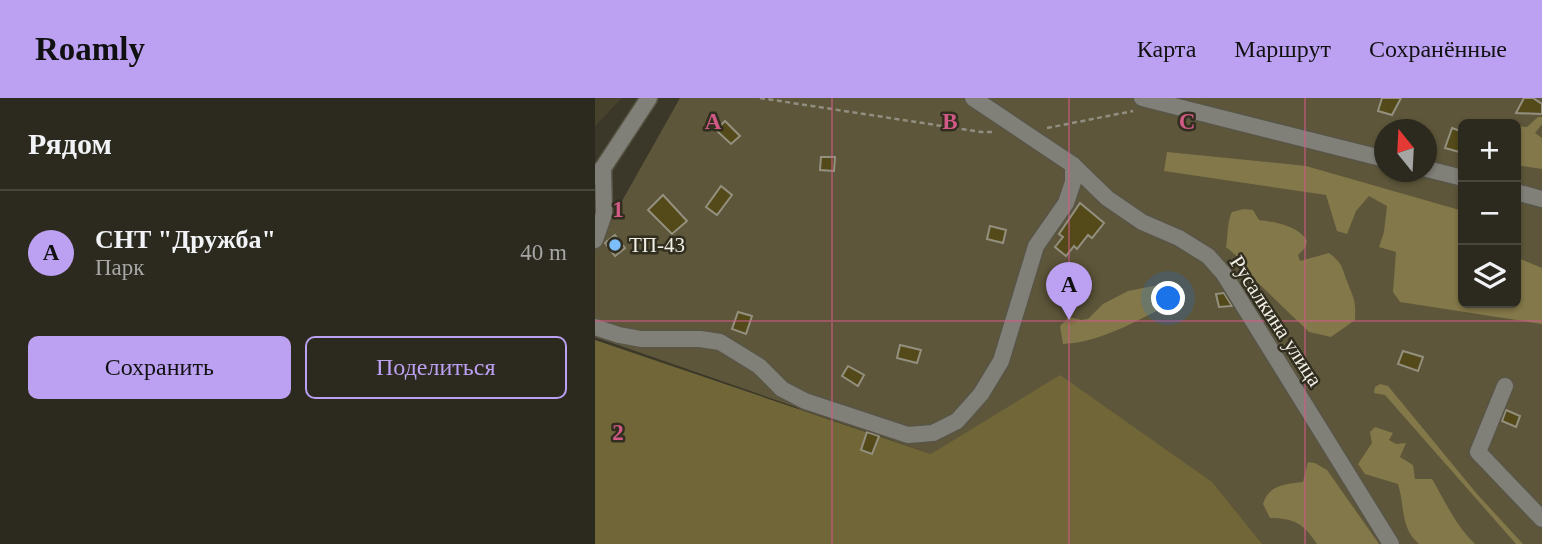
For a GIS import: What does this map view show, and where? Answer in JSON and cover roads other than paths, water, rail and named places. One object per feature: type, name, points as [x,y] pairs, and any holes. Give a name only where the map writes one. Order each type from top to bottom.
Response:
[{"type":"street","points":[[595,240],[604,214],[599,172],[649,98]]},
{"type":"street","name":"Русалкина улица","points":[[973,98],[1073,165],[1107,198],[1142,222],[1179,238],[1208,256],[1224,274],[1391,544]]},
{"type":"street","points":[[1141,104],[1374,157]]},
{"type":"street","points":[[595,327],[641,339],[700,339],[720,342],[759,366],[782,389],[805,401],[908,435],[933,433],[957,422],[981,394],[1001,361],[1036,246],[1066,203],[1073,182],[1073,165]]},
{"type":"street","points":[[1437,172],[1458,177]]},
{"type":"street","points":[[1521,193],[1542,199]]},
{"type":"street","points":[[1505,386],[1478,452],[1542,519]]},
{"type":"place","name":"ТП-43","points":[[615,245]]},
{"type":"place","name":"СНТ \"Дружба\"","points":[[1069,320]]}]
